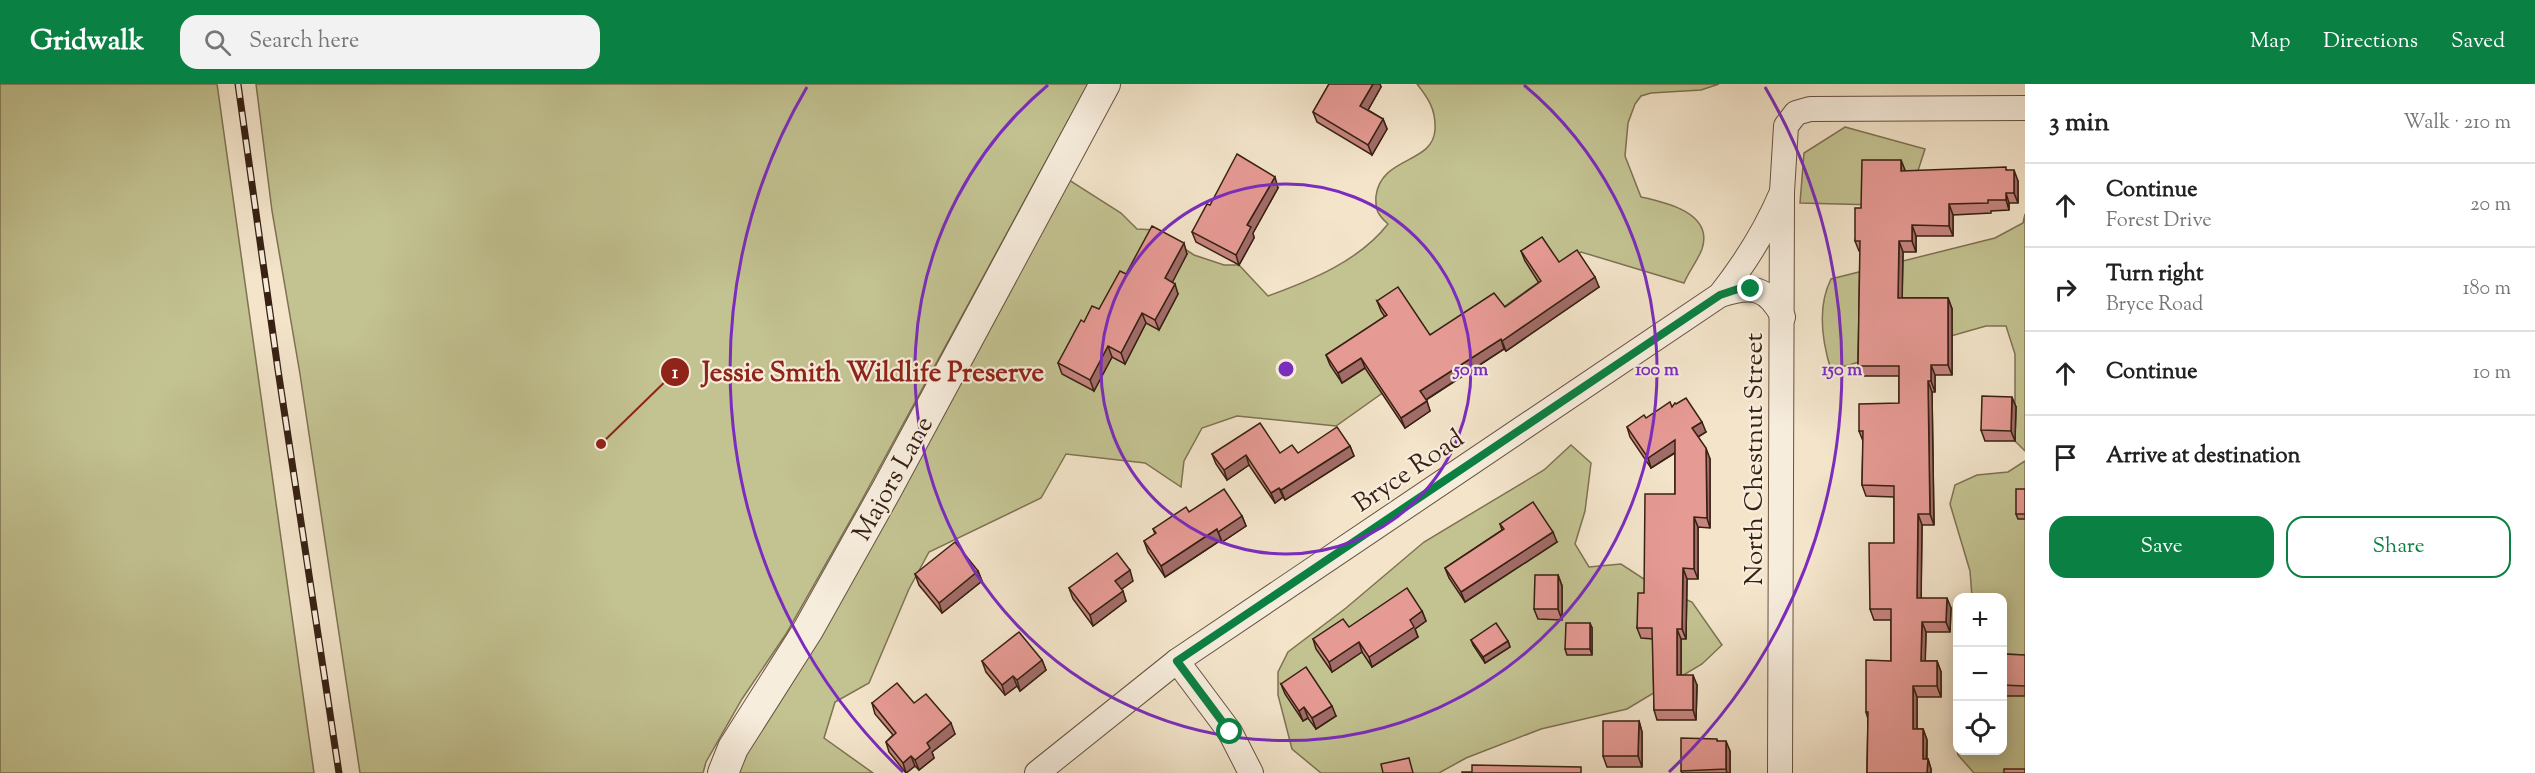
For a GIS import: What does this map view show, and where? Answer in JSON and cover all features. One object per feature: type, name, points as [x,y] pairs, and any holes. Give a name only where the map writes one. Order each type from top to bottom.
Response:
[{"type":"street","name":"Majors Lane","points":[[723,773],[733,748],[808,630],[887,489],[1105,84]]},
{"type":"street","name":"North Chestnut Street","points":[[1780,773],[1782,192],[1786,126],[1796,113],[1810,109],[2025,108]]},
{"type":"street","name":"Bryce Road","points":[[1037,773],[1177,661],[1720,295],[1753,252],[1782,192]]},
{"type":"street","points":[[1720,295],[1738,289],[1751,289],[1765,293],[1775,302],[1783,317]]},
{"type":"street","points":[[1177,661],[1230,732],[1251,773]]},
{"type":"shaded area","points":[[0,84],[217,84],[314,773],[0,773]]},
{"type":"shaded area","points":[[256,84],[1088,84],[858,507],[786,634],[742,699],[706,762],[703,773],[360,773],[300,374],[272,211]]},
{"type":"shaded area","points":[[1417,84],[1719,84],[1701,90],[1651,93],[1641,96],[1635,104],[1628,123],[1625,156],[1641,197],[1685,211],[1701,226],[1704,237],[1702,249],[1684,283],[1581,252],[1336,426],[1237,416],[1202,428],[1184,461],[1181,487],[1145,463],[1066,454],[1041,498],[929,552],[909,589],[869,683],[835,702],[824,738],[873,773],[735,773],[1066,178],[1121,213],[1137,229],[1156,230],[1194,255],[1224,265],[1239,265],[1268,296],[1318,276],[1349,259],[1363,249],[1388,224],[1380,215],[1376,205],[1380,183],[1396,167],[1426,149],[1432,141],[1435,130],[1431,105]]},
{"type":"shaded area","points":[[1845,127],[1925,149],[1915,180],[1916,206],[1800,203],[1804,153]]},
{"type":"shaded area","points":[[2025,214],[2025,451],[2015,441],[2015,354],[2006,326],[1986,326],[1831,370],[1823,336],[1822,312],[1831,279],[1995,238],[2023,223]]},
{"type":"shaded area","points":[[1571,445],[1591,463],[1585,511],[1575,544],[1589,567],[1621,564],[1653,585],[1692,602],[1722,645],[1702,664],[1627,709],[1541,729],[1466,758],[1439,773],[1321,773],[1292,749],[1278,695],[1278,672],[1288,652],[1346,608],[1424,542],[1544,470]]},
{"type":"shaded area","points":[[2025,461],[2025,773],[1974,773],[1958,755],[2007,755],[2007,593],[1972,593],[1970,571],[1950,504],[1955,485],[1977,475],[2008,472]]},
{"type":"building","points":[[1329,84],[1373,84],[1360,106],[1383,119],[1368,145],[1313,112]]},
{"type":"building","points":[[1237,154],[1275,177],[1247,225],[1251,227],[1236,255],[1192,232],[1207,204],[1210,205]]},
{"type":"building","points":[[1862,160],[1901,160],[1901,171],[2006,167],[2006,170],[2014,170],[2014,193],[2006,193],[2006,200],[1949,204],[1949,226],[1912,225],[1912,241],[1899,241],[1898,298],[1948,298],[1948,365],[1931,365],[1931,381],[1928,381],[1930,514],[1918,514],[1917,598],[1947,598],[1946,622],[1922,622],[1921,661],[1937,661],[1937,686],[1913,686],[1913,729],[1923,729],[1923,759],[1928,759],[1927,773],[1867,773],[1866,660],[1891,661],[1891,609],[1870,609],[1869,543],[1894,543],[1894,486],[1862,485],[1863,431],[1859,431],[1859,404],[1899,403],[1899,366],[1858,366],[1860,241],[1855,241],[1855,208],[1861,208]]},
{"type":"building","points":[[1152,226],[1184,243],[1165,278],[1175,284],[1155,320],[1142,313],[1121,353],[1108,346],[1090,380],[1058,363],[1081,320],[1084,322],[1092,306],[1099,309],[1120,271],[1126,274]]},
{"type":"building","points":[[1542,237],[1559,262],[1577,250],[1595,277],[1502,341],[1501,339],[1420,391],[1427,401],[1401,418],[1361,358],[1338,373],[1326,355],[1387,315],[1377,301],[1398,287],[1430,335],[1494,293],[1505,307],[1541,281],[1521,251]]},
{"type":"building","points":[[1982,396],[2012,397],[2011,431],[1981,430]]},
{"type":"building","points":[[1686,398],[1702,422],[1692,428],[1706,448],[1707,518],[1694,517],[1694,569],[1683,568],[1682,629],[1677,629],[1677,675],[1693,675],[1693,710],[1654,710],[1652,628],[1637,628],[1638,593],[1644,593],[1645,494],[1675,494],[1675,440],[1648,458],[1627,427],[1644,415],[1646,418],[1670,402],[1672,407]]},
{"type":"building","points":[[1260,423],[1280,453],[1292,445],[1298,453],[1337,427],[1350,446],[1281,490],[1279,488],[1271,493],[1246,455],[1224,470],[1212,454]]},
{"type":"building","points":[[1224,489],[1242,516],[1218,532],[1217,529],[1161,566],[1144,541],[1156,533],[1153,529],[1186,507],[1189,512]]},
{"type":"building","points":[[2016,489],[2025,489],[2025,514],[2016,514]]},
{"type":"building","points":[[1533,502],[1553,532],[1461,592],[1445,568],[1504,529],[1500,524]]},
{"type":"building","points":[[955,542],[978,571],[939,603],[915,574]]},
{"type":"building","points":[[1117,553],[1130,570],[1115,581],[1123,591],[1090,615],[1069,588]]},
{"type":"building","points":[[1535,575],[1558,575],[1558,609],[1534,609]]},
{"type":"building","points":[[1407,588],[1422,611],[1410,620],[1414,627],[1369,657],[1359,642],[1329,662],[1313,639],[1343,619],[1349,627]]},
{"type":"building","points":[[1496,623],[1508,641],[1483,657],[1471,640]]},
{"type":"building","points":[[1566,623],[1590,623],[1590,649],[1565,649]]},
{"type":"building","points":[[1019,632],[1042,660],[1017,680],[1013,676],[1002,685],[982,661]]},
{"type":"building","points":[[2007,654],[2025,655],[2025,686],[2007,685]]},
{"type":"building","points":[[1306,667],[1332,706],[1312,718],[1304,707],[1299,711],[1281,684]]},
{"type":"building","points":[[897,683],[914,703],[926,694],[951,723],[927,743],[930,748],[915,760],[911,756],[903,763],[886,742],[896,733],[872,703]]},
{"type":"building","points":[[1603,721],[1639,721],[1638,756],[1603,756]]},
{"type":"building","points":[[1681,738],[1726,741],[1726,769],[1681,771]]},
{"type":"building","points":[[1409,758],[1413,773],[1383,773],[1381,764]]},
{"type":"building","points":[[1472,765],[1581,767],[1581,773],[1462,773],[1472,772]]},
{"type":"building","points":[[2004,769],[2025,769],[2025,773],[2004,773]]},
{"type":"railway","points":[[238,84],[278,370],[339,773]]},
{"type":"place","name":"Jessie Smith Wildlife Preserve","points":[[601,444]]},
{"type":"route","points":[[1230,732],[1177,661],[1720,295],[1738,289],[1751,289]]}]
